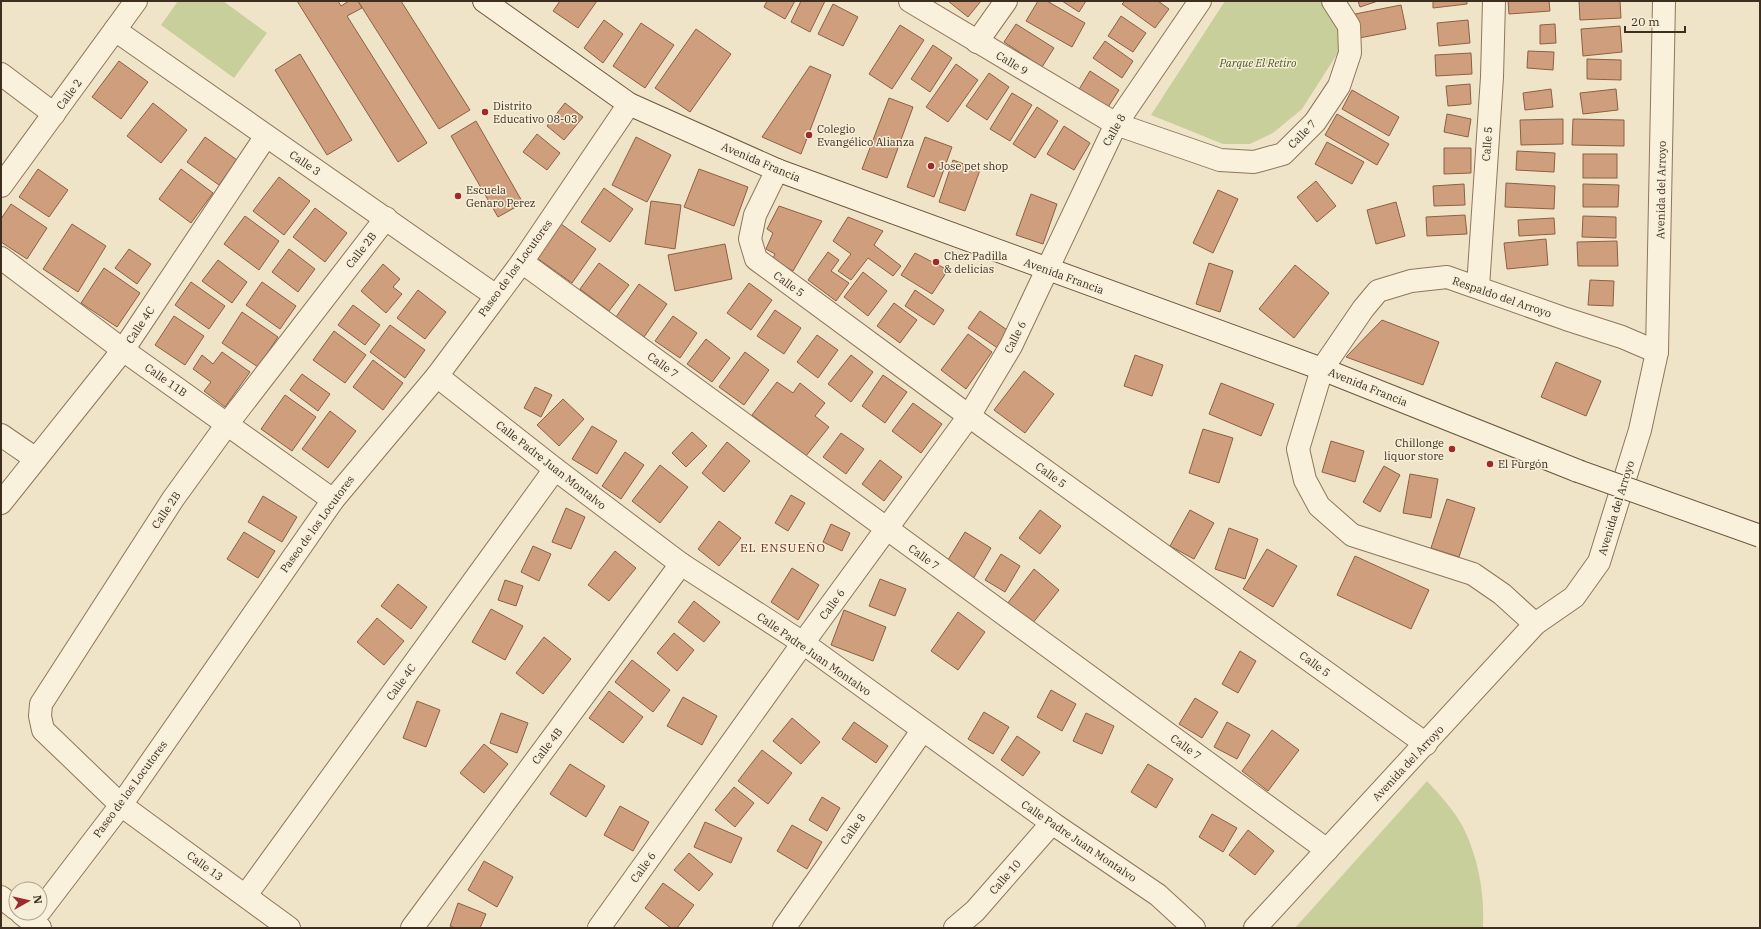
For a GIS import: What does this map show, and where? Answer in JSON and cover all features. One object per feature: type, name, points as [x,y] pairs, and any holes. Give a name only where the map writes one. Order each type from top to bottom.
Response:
[{"type":"street","name":"Calle 2","points":[[1,186],[136,1]]},
{"type":"street","name":"Avenida Francia","points":[[484,1],[629,104],[777,170],[1047,270],[1322,369],[1578,471],[1760,536]]},
{"type":"street","name":"Calle 9","points":[[910,1],[1116,124]]},
{"type":"street","points":[[977,42],[1006,1]]},
{"type":"street","name":"Calle 8","points":[[1047,270],[1116,124],[1200,1]]},
{"type":"street","name":"Calle 7","points":[[1116,124],[1220,160],[1254,162],[1283,154],[1314,122],[1339,86],[1350,53],[1349,26],[1333,1]]},
{"type":"street","name":"Calle 5","points":[[1478,287],[1492,76],[1494,1]]},
{"type":"street","name":"Avenida del Arroyo","points":[[1255,928],[1535,624],[1574,597],[1599,562],[1640,430],[1657,352],[1664,1]]},
{"type":"street","name":"Calle 3","points":[[115,30],[496,296]]},
{"type":"street","points":[[1,74],[54,114]]},
{"type":"street","name":"Paseo de los Locutores","points":[[48,897],[121,805],[332,500],[437,376],[522,262],[629,104]]},
{"type":"street","name":"Calle 4C","points":[[1,503],[123,350],[266,136]]},
{"type":"street","name":"Calle 5","points":[[777,170],[756,215],[750,239],[756,259],[969,416],[1426,744]]},
{"type":"street","name":"Calle 2B","points":[[121,805],[43,730],[40,716],[41,704],[173,499],[228,423],[386,218]]},
{"type":"street","name":"Calle 11B","points":[[1,258],[123,350],[228,423],[332,500]]},
{"type":"street","name":"Calle 7","points":[[522,262],[1328,850]]},
{"type":"street","name":"Calle 6","points":[[599,928],[803,643],[969,416],[1011,346],[1047,270]]},
{"type":"street","name":"Respaldo del Arroyo","points":[[1535,624],[1502,594],[1473,574],[1352,535],[1319,506],[1305,480],[1298,449],[1322,369],[1363,309],[1378,291],[1411,281],[1448,278],[1622,337],[1657,352]]},
{"type":"street","name":"Calle Padre Juan Montalvo","points":[[437,376],[555,469],[681,564],[803,643],[1052,823],[1158,895],[1194,928]]},
{"type":"street","points":[[1,435],[36,459]]},
{"type":"street","name":"Calle 4C","points":[[246,895],[555,469]]},
{"type":"street","name":"Calle 4B","points":[[412,928],[681,564]]},
{"type":"street","name":"Calle 8","points":[[784,928],[922,730]]},
{"type":"street","name":"Calle 13","points":[[121,805],[246,895],[289,928]]},
{"type":"street","name":"Calle 10","points":[[955,928],[974,911],[1052,823]]},
{"type":"green space","points":[[178,1],[223,1],[267,33],[234,78],[161,25]]},
{"type":"green space","name":"Parque El Retiro","points":[[1225,1],[1335,1],[1343,45],[1302,109],[1273,133],[1250,144],[1223,144],[1151,115]]},
{"type":"green space","points":[[1427,781],[1442,797],[1463,827],[1473,851],[1482,889],[1483,928],[1295,928]]},
{"type":"building","points":[[297,1],[338,1],[341,6],[349,1],[358,1],[362,8],[347,16],[427,143],[398,162]]},
{"type":"building","points":[[358,1],[401,1],[470,110],[439,129]]},
{"type":"building","points":[[560,1],[597,1],[578,28],[553,11]]},
{"type":"building","points":[[767,1],[795,1],[785,19],[764,7]]},
{"type":"building","points":[[801,1],[825,1],[810,32],[791,22]]},
{"type":"building","points":[[948,1],[981,1],[968,17]]},
{"type":"building","points":[[1038,1],[1047,1],[1085,23],[1072,47],[1026,21]]},
{"type":"building","points":[[1062,1],[1086,1],[1079,12]]},
{"type":"building","points":[[1125,1],[1158,1],[1169,9],[1155,28],[1122,4]]},
{"type":"building","points":[[1358,1],[1378,1],[1360,7]]},
{"type":"building","points":[[1433,1],[1467,1],[1467,4],[1433,8]]},
{"type":"building","points":[[1508,1],[1549,1],[1550,11],[1509,14]]},
{"type":"building","points":[[1579,1],[1620,1],[1621,18],[1580,20]]},
{"type":"building","points":[[833,4],[858,17],[843,46],[818,34]]},
{"type":"building","points":[[1401,5],[1406,29],[1359,38],[1355,14]]},
{"type":"building","points":[[1121,16],[1146,33],[1133,52],[1108,36]]},
{"type":"building","points":[[604,20],[623,34],[603,63],[584,48]]},
{"type":"building","points":[[1468,20],[1470,43],[1439,46],[1437,23]]},
{"type":"building","points":[[641,23],[674,45],[645,88],[613,66]]},
{"type":"building","points":[[1016,24],[1054,48],[1042,67],[1004,42]]},
{"type":"building","points":[[1555,24],[1556,43],[1540,44],[1540,25]]},
{"type":"building","points":[[900,25],[924,40],[892,89],[869,74]]},
{"type":"building","points":[[1620,26],[1622,52],[1583,56],[1581,29]]},
{"type":"building","points":[[696,29],[731,54],[690,112],[655,88]]},
{"type":"building","points":[[1105,41],[1133,61],[1122,78],[1093,58]]},
{"type":"building","points":[[933,45],[952,58],[930,92],[911,79]]},
{"type":"building","points":[[1528,51],[1554,52],[1553,70],[1527,68]]},
{"type":"building","points":[[1471,53],[1472,74],[1436,76],[1435,55]]},
{"type":"building","points":[[300,54],[352,140],[327,155],[275,70]]},
{"type":"building","points":[[1587,59],[1621,60],[1621,80],[1587,79]]},
{"type":"building","points":[[119,61],[148,82],[121,119],[92,97]]},
{"type":"building","points":[[956,64],[978,80],[948,122],[926,107]]},
{"type":"building","points":[[810,66],[831,75],[801,154],[762,137]]},
{"type":"building","points":[[1090,71],[1119,90],[1103,115],[1075,96]]},
{"type":"building","points":[[989,73],[1009,87],[987,120],[966,106]]},
{"type":"building","points":[[1470,84],[1471,104],[1448,106],[1446,86]]},
{"type":"building","points":[[1551,89],[1553,107],[1525,110],[1523,93]]},
{"type":"building","points":[[1616,89],[1618,110],[1583,114],[1580,93]]},
{"type":"building","points":[[1352,90],[1399,117],[1389,136],[1342,109]]},
{"type":"building","points":[[1012,93],[1032,105],[1010,141],[990,129]]},
{"type":"building","points":[[889,98],[913,107],[887,178],[862,169]]},
{"type":"building","points":[[153,103],[187,130],[161,163],[127,136]]},
{"type":"building","points":[[565,103],[583,117],[564,140],[547,126]]},
{"type":"building","points":[[1037,107],[1058,121],[1035,158],[1013,144]]},
{"type":"building","points":[[1337,114],[1389,144],[1377,165],[1325,135]]},
{"type":"building","points":[[1447,114],[1471,119],[1468,137],[1444,132]]},
{"type":"building","points":[[1563,119],[1563,144],[1521,145],[1520,120]]},
{"type":"building","points":[[1573,119],[1624,120],[1624,146],[1572,145]]},
{"type":"building","points":[[476,121],[523,203],[498,217],[451,136]]},
{"type":"building","points":[[1064,126],[1090,143],[1074,170],[1047,154]]},
{"type":"building","points":[[537,134],[560,153],[547,170],[523,152]]},
{"type":"building","points":[[205,137],[237,160],[219,185],[187,162]]},
{"type":"building","points":[[636,137],[671,155],[647,202],[612,185]]},
{"type":"building","points":[[925,137],[952,147],[934,197],[907,187]]},
{"type":"building","points":[[1327,142],[1364,162],[1352,184],[1315,164]]},
{"type":"building","points":[[1444,148],[1471,148],[1471,173],[1444,174]]},
{"type":"building","points":[[1517,151],[1555,153],[1554,172],[1516,170]]},
{"type":"building","points":[[1583,154],[1617,154],[1617,178],[1583,178]]},
{"type":"building","points":[[953,160],[980,170],[965,211],[939,202]]},
{"type":"building","points":[[38,169],[68,190],[49,217],[19,197]]},
{"type":"building","points":[[181,169],[213,193],[191,223],[159,199]]},
{"type":"building","points":[[699,169],[748,187],[734,226],[684,207]]},
{"type":"building","points":[[279,177],[310,201],[284,235],[253,211]]},
{"type":"building","points":[[1316,181],[1336,206],[1317,222],[1297,197]]},
{"type":"building","points":[[1506,183],[1555,186],[1554,209],[1505,207]]},
{"type":"building","points":[[1464,184],[1465,205],[1434,206],[1433,186]]},
{"type":"building","points":[[1583,184],[1619,185],[1618,207],[1583,207]]},
{"type":"building","points":[[604,188],[633,209],[610,242],[581,222]]},
{"type":"building","points":[[1218,190],[1238,199],[1213,253],[1193,243]]},
{"type":"building","points":[[1031,194],[1057,204],[1043,244],[1016,235]]},
{"type":"building","points":[[651,201],[681,205],[675,249],[645,244]]},
{"type":"building","points":[[1396,202],[1405,236],[1376,244],[1367,210]]},
{"type":"building","points":[[11,204],[47,228],[27,259],[1,242],[1,219]]},
{"type":"building","points":[[779,206],[822,221],[793,271],[772,260],[775,254],[766,249],[773,233],[767,229]]},
{"type":"building","points":[[315,208],[347,233],[325,262],[293,237]]},
{"type":"building","points":[[1465,215],[1467,234],[1427,236],[1426,217]]},
{"type":"building","points":[[245,216],[279,241],[259,270],[224,244]]},
{"type":"building","points":[[1583,216],[1616,217],[1616,238],[1582,237]]},
{"type":"building","points":[[848,217],[883,231],[874,245],[901,266],[893,276],[868,258],[851,280],[838,271],[851,254],[833,241]]},
{"type":"building","points":[[1554,218],[1555,234],[1519,236],[1518,220]]},
{"type":"building","points":[[72,224],[106,246],[78,292],[43,269]]},
{"type":"building","points":[[561,224],[596,249],[572,283],[537,258]]},
{"type":"building","points":[[1546,239],[1548,265],[1507,269],[1504,243]]},
{"type":"building","points":[[1617,241],[1618,266],[1578,266],[1577,242]]},
{"type":"building","points":[[725,244],[732,279],[675,291],[668,255]]},
{"type":"building","points":[[129,249],[151,264],[137,284],[115,268]]},
{"type":"building","points":[[289,249],[315,269],[298,292],[272,272]]},
{"type":"building","points":[[828,252],[839,260],[831,271],[849,283],[836,301],[808,280]]},
{"type":"building","points":[[915,253],[948,270],[932,294],[901,275]]},
{"type":"building","points":[[218,260],[247,282],[232,303],[202,281]]},
{"type":"building","points":[[599,263],[629,285],[609,311],[580,289]]},
{"type":"building","points":[[1209,263],[1233,271],[1220,312],[1196,304]]},
{"type":"building","points":[[383,264],[400,279],[393,287],[402,294],[386,313],[361,291]]},
{"type":"building","points":[[1295,265],[1329,293],[1294,338],[1259,309]]},
{"type":"building","points":[[104,268],[140,293],[117,327],[81,303]]},
{"type":"building","points":[[863,272],[887,291],[868,316],[844,297]]},
{"type":"building","points":[[1590,280],[1614,281],[1613,306],[1588,305]]},
{"type":"building","points":[[191,282],[225,306],[209,329],[175,305]]},
{"type":"building","points":[[262,282],[296,306],[280,329],[246,305]]},
{"type":"building","points":[[749,283],[772,300],[751,330],[727,313]]},
{"type":"building","points":[[639,284],[667,304],[644,337],[616,317]]},
{"type":"building","points":[[418,290],[446,312],[425,339],[397,318]]},
{"type":"building","points":[[915,290],[944,310],[934,325],[905,306]]},
{"type":"building","points":[[894,303],[917,320],[900,343],[877,326]]},
{"type":"building","points":[[353,305],[380,325],[365,345],[338,325]]},
{"type":"building","points":[[775,310],[801,328],[784,354],[757,336]]},
{"type":"building","points":[[980,311],[1010,332],[999,349],[968,328]]},
{"type":"building","points":[[242,312],[278,337],[258,367],[222,343]]},
{"type":"building","points":[[174,316],[204,336],[185,365],[155,345]]},
{"type":"building","points":[[673,316],[697,333],[680,358],[655,341]]},
{"type":"building","points":[[1382,320],[1439,342],[1423,385],[1346,357]]},
{"type":"building","points":[[390,325],[425,350],[405,378],[370,352]]},
{"type":"building","points":[[334,331],[366,355],[345,383],[313,360]]},
{"type":"building","points":[[968,334],[992,352],[966,389],[941,370]]},
{"type":"building","points":[[817,335],[838,350],[818,378],[797,362]]},
{"type":"building","points":[[706,339],[730,358],[712,382],[687,364]]},
{"type":"building","points":[[222,352],[250,372],[225,407],[204,391],[211,382],[193,369],[202,355],[213,364]]},
{"type":"building","points":[[745,352],[769,370],[744,405],[719,387]]},
{"type":"building","points":[[851,355],[873,372],[851,402],[828,384]]},
{"type":"building","points":[[1135,355],[1163,365],[1152,396],[1124,386]]},
{"type":"building","points":[[373,360],[403,383],[383,410],[353,387]]},
{"type":"building","points":[[1556,362],[1601,381],[1586,416],[1541,397]]},
{"type":"building","points":[[1024,371],[1054,394],[1025,433],[994,410]]},
{"type":"building","points":[[302,374],[330,394],[318,411],[290,390]]},
{"type":"building","points":[[883,375],[907,392],[885,423],[862,406]]},
{"type":"building","points":[[777,382],[793,393],[800,383],[825,403],[815,416],[829,427],[806,456],[752,415]]},
{"type":"building","points":[[1221,383],[1274,404],[1261,436],[1209,414]]},
{"type":"building","points":[[535,387],[552,395],[541,417],[524,408]]},
{"type":"building","points":[[285,395],[316,417],[292,451],[261,429]]},
{"type":"building","points":[[563,399],[584,419],[559,446],[537,425]]},
{"type":"building","points":[[913,403],[942,424],[921,453],[892,431]]},
{"type":"building","points":[[330,411],[356,431],[328,468],[302,449]]},
{"type":"building","points":[[592,426],[617,441],[597,474],[572,459]]},
{"type":"building","points":[[1203,429],[1233,438],[1219,483],[1189,473]]},
{"type":"building","points":[[692,432],[707,446],[686,467],[672,453]]},
{"type":"building","points":[[841,433],[864,449],[846,474],[823,457]]},
{"type":"building","points":[[1331,441],[1364,451],[1355,482],[1322,472]]},
{"type":"building","points":[[727,442],[750,461],[724,492],[702,473]]},
{"type":"building","points":[[625,452],[644,465],[621,499],[602,486]]},
{"type":"building","points":[[880,460],[902,477],[884,501],[862,484]]},
{"type":"building","points":[[660,465],[688,487],[660,523],[632,501]]},
{"type":"building","points":[[1384,466],[1400,475],[1380,512],[1363,502]]},
{"type":"building","points":[[1410,474],[1438,479],[1431,518],[1403,513]]},
{"type":"building","points":[[791,495],[805,503],[788,531],[775,523]]},
{"type":"building","points":[[263,496],[297,517],[282,542],[248,522]]},
{"type":"building","points":[[1447,499],[1475,508],[1459,557],[1431,548]]},
{"type":"building","points":[[566,508],[585,517],[571,549],[552,542]]},
{"type":"building","points":[[1040,510],[1061,526],[1040,554],[1019,538]]},
{"type":"building","points":[[1190,510],[1214,523],[1194,559],[1170,546]]},
{"type":"building","points":[[719,521],[741,538],[719,566],[698,549]]},
{"type":"building","points":[[831,524],[850,533],[842,551],[823,542]]},
{"type":"building","points":[[1229,528],[1258,539],[1245,579],[1215,569]]},
{"type":"building","points":[[244,532],[275,551],[258,578],[227,559]]},
{"type":"building","points":[[965,532],[991,548],[973,579],[946,563]]},
{"type":"building","points":[[533,546],[551,554],[539,581],[521,572]]},
{"type":"building","points":[[1267,549],[1297,566],[1273,607],[1243,589]]},
{"type":"building","points":[[615,551],[636,568],[609,601],[588,585]]},
{"type":"building","points":[[1001,554],[1020,566],[1005,592],[985,580]]},
{"type":"building","points":[[1355,556],[1429,590],[1411,629],[1337,595]]},
{"type":"building","points":[[792,568],[819,585],[798,620],[771,602]]},
{"type":"building","points":[[1034,569],[1059,590],[1032,624],[1007,604]]},
{"type":"building","points":[[880,579],[906,589],[895,616],[869,606]]},
{"type":"building","points":[[505,580],[523,586],[516,606],[498,600]]},
{"type":"building","points":[[398,584],[427,607],[411,629],[381,606]]},
{"type":"building","points":[[694,601],[720,622],[704,642],[678,622]]},
{"type":"building","points":[[491,609],[523,626],[505,660],[472,642]]},
{"type":"building","points":[[844,610],[886,627],[873,661],[831,645]]},
{"type":"building","points":[[958,612],[985,632],[958,670],[931,651]]},
{"type":"building","points":[[377,618],[404,641],[384,665],[357,642]]},
{"type":"building","points":[[674,633],[694,650],[677,671],[657,653]]},
{"type":"building","points":[[544,637],[571,659],[543,694],[516,673]]},
{"type":"building","points":[[1240,651],[1256,661],[1238,693],[1222,684]]},
{"type":"building","points":[[632,660],[670,690],[653,712],[615,682]]},
{"type":"building","points":[[1051,690],[1076,704],[1062,731],[1037,717]]},
{"type":"building","points":[[609,691],[643,717],[623,743],[589,718]]},
{"type":"building","points":[[683,697],[717,716],[702,745],[667,726]]},
{"type":"building","points":[[1195,698],[1218,712],[1202,738],[1179,724]]},
{"type":"building","points":[[417,701],[440,710],[426,747],[403,738]]},
{"type":"building","points":[[984,712],[1009,727],[993,754],[968,739]]},
{"type":"building","points":[[501,713],[528,723],[517,753],[490,743]]},
{"type":"building","points":[[1086,713],[1114,726],[1102,754],[1073,741]]},
{"type":"building","points":[[792,718],[820,742],[801,764],[773,741]]},
{"type":"building","points":[[854,722],[888,746],[876,763],[842,739]]},
{"type":"building","points":[[1227,722],[1250,735],[1237,759],[1214,747]]},
{"type":"building","points":[[1272,730],[1299,750],[1268,791],[1242,771]]},
{"type":"building","points":[[1017,736],[1040,752],[1023,776],[1001,760]]},
{"type":"building","points":[[484,744],[508,764],[484,793],[460,773]]},
{"type":"building","points":[[762,750],[792,773],[768,804],[738,781]]},
{"type":"building","points":[[570,764],[605,786],[586,817],[550,794]]},
{"type":"building","points":[[1148,764],[1173,779],[1156,808],[1131,792]]},
{"type":"building","points":[[734,787],[754,803],[735,827],[715,810]]},
{"type":"building","points":[[822,797],[840,808],[827,831],[809,820]]},
{"type":"building","points":[[620,806],[649,822],[633,851],[604,835]]},
{"type":"building","points":[[1212,814],[1237,828],[1223,852],[1199,837]]},
{"type":"building","points":[[705,822],[742,838],[731,863],[694,847]]},
{"type":"building","points":[[792,825],[822,842],[807,869],[777,851]]},
{"type":"building","points":[[1248,830],[1274,851],[1255,875],[1229,855]]},
{"type":"building","points":[[689,853],[713,874],[699,891],[674,870]]},
{"type":"building","points":[[484,861],[513,877],[497,907],[468,890]]},
{"type":"building","points":[[663,883],[694,905],[677,928],[671,928],[645,908]]},
{"type":"building","points":[[458,903],[486,914],[480,928],[455,928],[450,926]]},
{"type":"place","name":"Distrito Educativo 08-03","points":[[485,112]]},
{"type":"place","name":"Colegio Evangélico Alianza","points":[[809,135]]},
{"type":"place","name":"Jose pet shop","points":[[931,166]]},
{"type":"place","name":"Escuela Genaro Perez","points":[[458,196]]},
{"type":"place","name":"Chez Padilla & delicias","points":[[936,262]]},
{"type":"place","name":"Chillonge liquor store","points":[[1452,449]]},
{"type":"place","name":"El Furgón","points":[[1490,464]]},
{"type":"district","name":"EL ENSUEÑO","points":[[783,547]]}]
